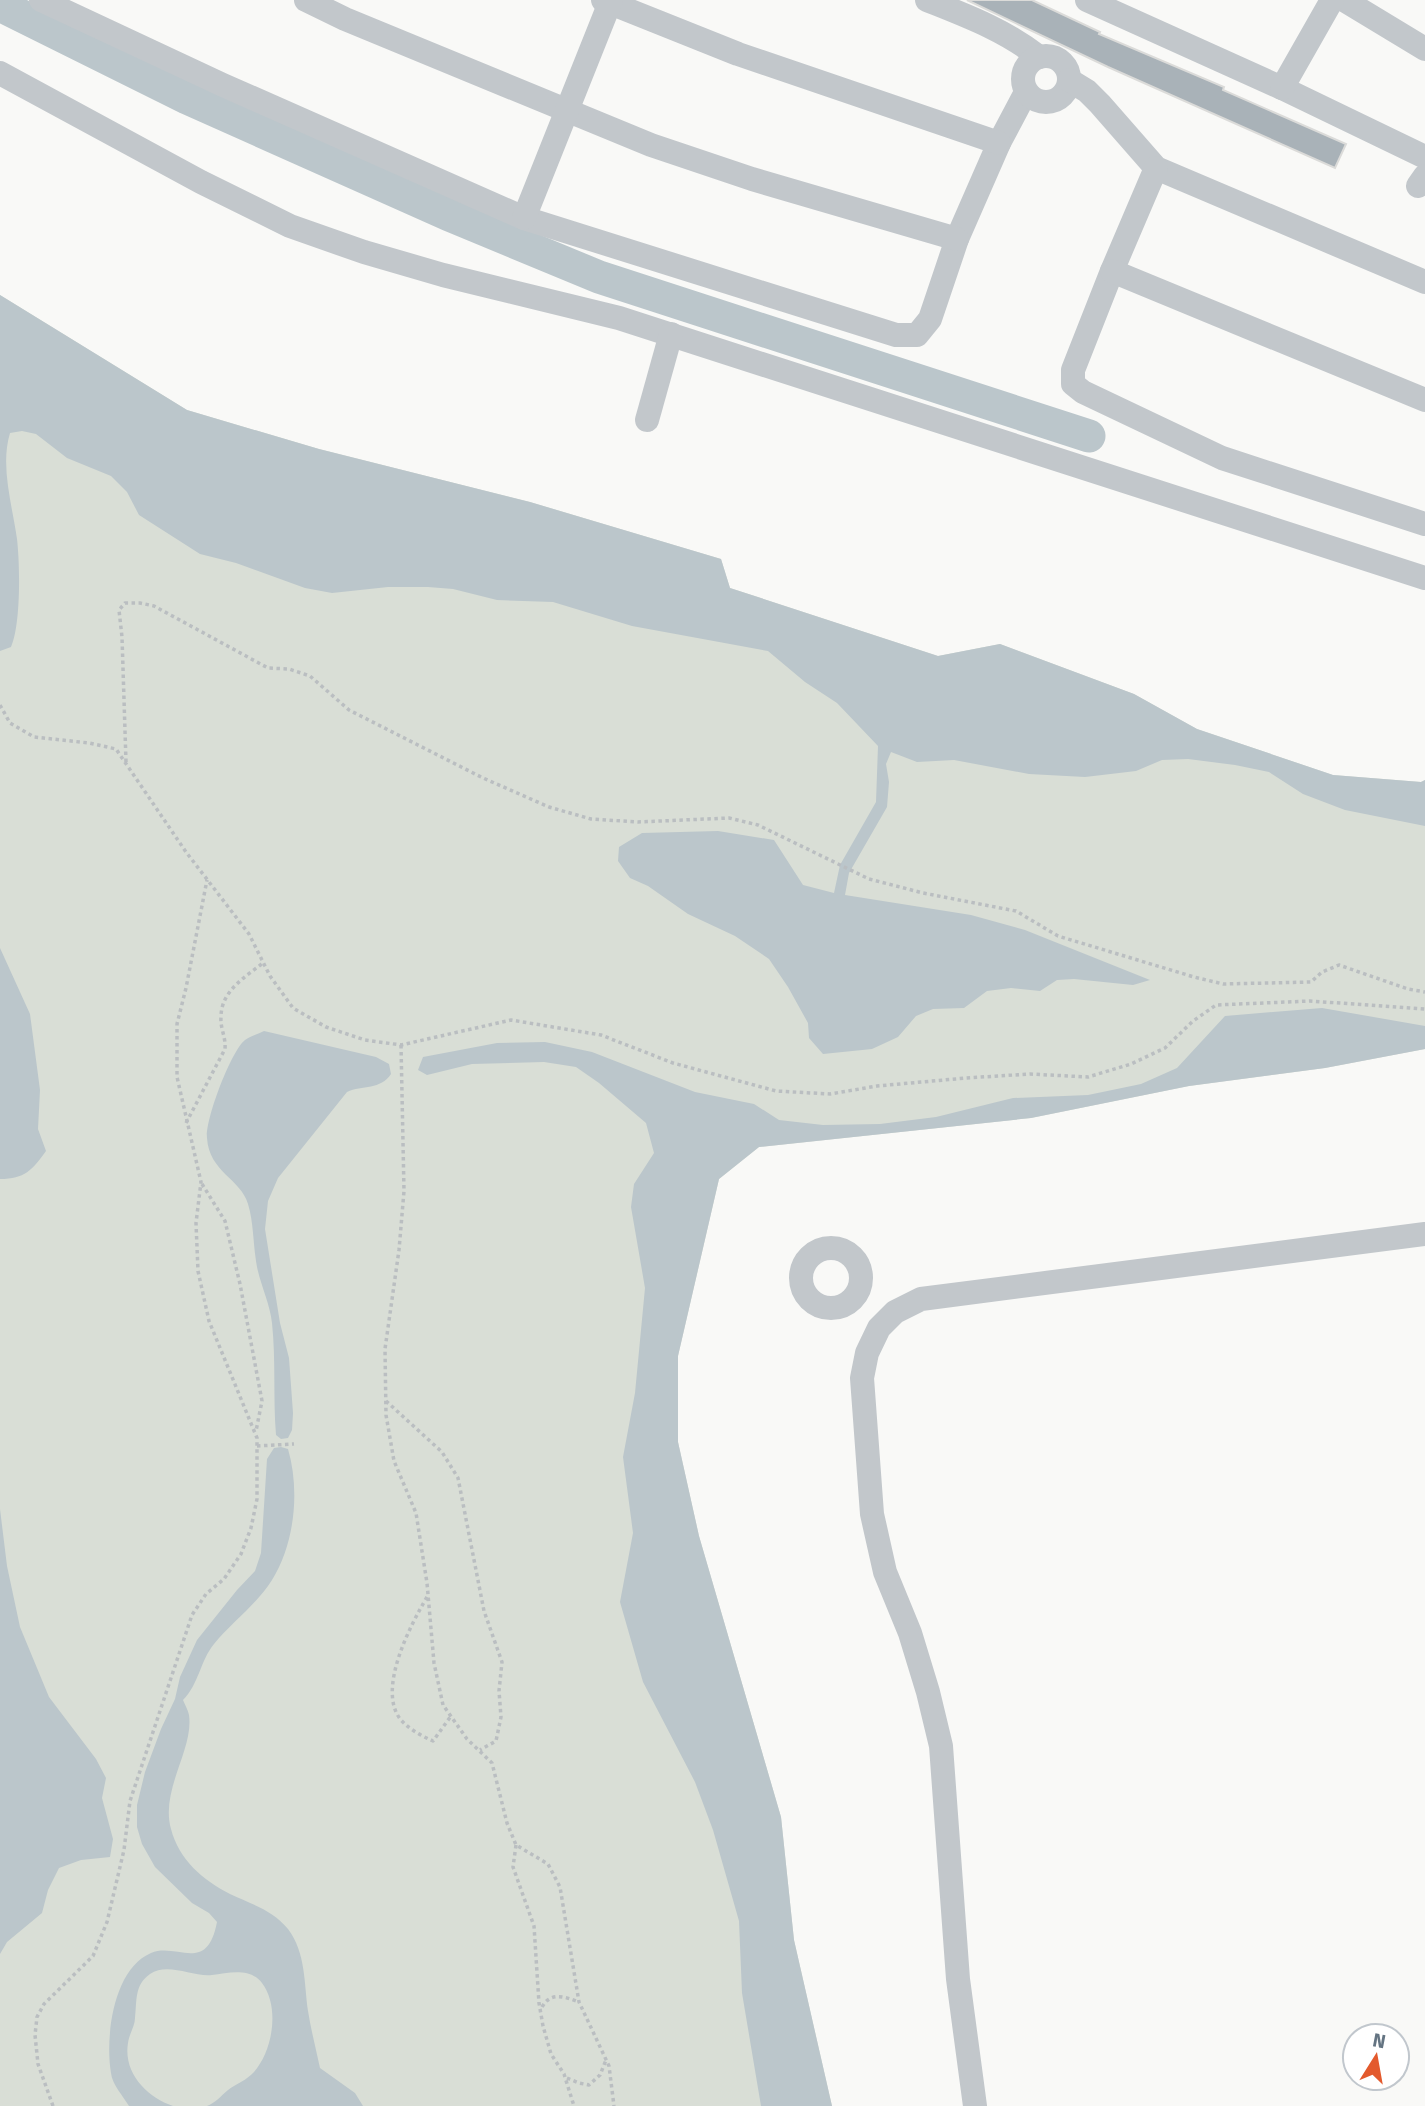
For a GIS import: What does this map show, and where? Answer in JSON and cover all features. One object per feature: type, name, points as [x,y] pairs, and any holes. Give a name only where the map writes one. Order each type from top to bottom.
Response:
[{"type":"street","points":[[41,0],[223,85],[524,218],[896,335],[917,335],[930,319],[957,239],[999,143],[1026,92]]},
{"type":"street","points":[[306,0],[345,19],[651,145],[752,179],[957,239]]},
{"type":"street","points":[[927,0],[997,29],[1039,57]]},
{"type":"street","points":[[1282,88],[1332,0]]},
{"type":"street","points":[[1344,0],[1425,49]]},
{"type":"street","points":[[524,218],[608,1],[738,54],[999,143]]},
{"type":"street","points":[[1091,1],[1425,157]]},
{"type":"street","points":[[1046,56],[1065,66],[1069,80],[1064,93],[1052,102],[1038,101],[1026,92],[1023,86],[1024,72],[1032,60],[1039,57],[1046,56]]},
{"type":"street","points":[[0,73],[201,182],[290,226],[443,275],[557,301],[671,334],[1425,578]]},
{"type":"street","points":[[1069,80],[1087,91],[1100,104],[1156,168],[1425,282]]},
{"type":"street","points":[[1156,168],[1073,370],[1073,384],[1083,392],[1222,458],[1425,524]]},
{"type":"street","points":[[1112,271],[1425,400]]},
{"type":"street","points":[[647,421],[671,334]]},
{"type":"street","points":[[975,2106],[958,1979],[941,1746],[914,1645],[885,1572],[872,1514],[862,1378],[867,1353],[879,1328],[895,1312],[921,1298],[1425,1234]]},
{"type":"street","points":[[855,1297],[888,1318]]},
{"type":"path","points":[[126,764],[119,610],[125,603],[140,603],[174,616],[268,668],[289,669],[310,676],[349,710],[483,778],[550,807],[591,819],[638,822],[729,818],[758,825],[869,879],[923,893],[1016,911],[1058,936],[1223,984],[1311,982],[1322,972],[1339,965],[1408,989],[1425,992]]},
{"type":"path","points":[[0,705],[10,723],[34,737],[116,749],[207,880],[249,934],[263,963],[293,1008],[326,1027],[365,1040],[401,1045],[511,1020],[601,1035],[673,1063],[776,1091],[830,1094],[877,1086],[966,1078],[1030,1074],[1088,1077],[1131,1064],[1166,1048],[1193,1021],[1216,1005],[1310,1001],[1425,1009]]},
{"type":"path","points":[[207,880],[177,1024],[177,1077],[201,1182],[225,1222],[240,1284],[262,1401],[255,1433]]},
{"type":"path","points":[[186,1124],[225,1049],[226,1036],[220,1020],[222,1002],[238,982],[263,963]]},
{"type":"path","points":[[401,1045],[404,1191],[385,1349],[386,1401],[394,1461],[416,1513],[434,1662],[443,1705],[492,1763],[507,1823],[516,1845],[513,1867],[534,1926],[543,2026],[551,2054],[565,2077],[574,2106]]},
{"type":"path","points":[[52,2106],[38,2064],[35,2035],[37,2017],[44,2004],[93,1956],[107,1922],[124,1850],[130,1801],[192,1615],[206,1594],[224,1579],[241,1554],[251,1528],[257,1499],[255,1433],[209,1321],[198,1271],[196,1223],[201,1182]]},
{"type":"path","points":[[386,1401],[442,1452],[458,1478],[484,1611],[502,1662],[499,1691],[501,1717],[496,1741],[479,1750]]},
{"type":"path","points":[[257,1446],[292,1444]]},
{"type":"path","points":[[428,1595],[409,1628],[399,1654],[393,1684],[394,1699],[400,1719],[419,1735],[433,1741],[451,1716]]},
{"type":"path","points":[[516,1845],[548,1864],[560,1887],[579,2002],[609,2066],[614,2106]]},
{"type":"path","points":[[542,2007],[546,1999],[552,1996],[579,2002]]},
{"type":"path","points":[[565,2077],[579,2084],[589,2085],[600,2074],[606,2060]]},
{"type":"shaded area","points":[[0,295],[187,410],[319,449],[530,502],[721,559],[730,588],[938,656],[1000,644],[1134,694],[1197,729],[1333,775],[1421,782],[1425,780],[1425,1049],[1325,1068],[1189,1086],[1031,1118],[759,1147],[719,1179],[678,1356],[678,1442],[699,1536],[781,1817],[794,1940],[832,2106],[0,2106]]},
{"type":"shaded area","points":[[0,295],[187,410],[319,449],[530,502],[721,559],[730,588],[938,656],[1000,644],[1134,694],[1197,729],[1333,775],[1421,782],[1425,780],[1425,826],[1345,810],[1303,794],[1269,772],[1235,765],[1188,759],[1162,760],[1136,771],[1085,777],[1029,774],[954,760],[917,762],[891,752],[886,764],[889,782],[887,807],[849,873],[845,895],[971,915],[1025,930],[1150,980],[1133,985],[1074,979],[1057,980],[1040,991],[1011,988],[987,991],[964,1008],[933,1009],[916,1016],[898,1037],[872,1049],[823,1054],[809,1038],[808,1023],[769,959],[735,936],[688,914],[648,886],[630,878],[618,861],[619,847],[642,833],[718,831],[774,840],[803,885],[834,893],[840,865],[876,802],[878,746],[837,703],[805,682],[768,651],[632,626],[553,602],[497,600],[453,589],[428,587],[388,587],[332,593],[305,588],[236,563],[200,554],[139,515],[127,492],[111,476],[67,458],[36,434],[22,431],[10,433],[6,459],[18,550],[17,624],[11,647],[0,651]]},
{"type":"shaded area","points":[[0,948],[30,1014],[40,1090],[38,1129],[46,1151],[27,1172],[0,1179]]},
{"type":"shaded area","points":[[1322,1008],[1425,1026],[1425,1049],[1325,1068],[1189,1086],[1031,1118],[759,1147],[719,1179],[678,1356],[678,1442],[699,1536],[781,1817],[794,1940],[832,2106],[761,2106],[742,1993],[739,1921],[713,1830],[695,1782],[643,1682],[620,1602],[633,1533],[623,1457],[635,1393],[645,1288],[631,1207],[634,1184],[654,1153],[646,1123],[576,1067],[544,1062],[472,1064],[427,1075],[418,1070],[423,1057],[497,1043],[545,1042],[592,1052],[695,1092],[754,1104],[779,1120],[823,1125],[880,1124],[936,1117],[1013,1098],[1088,1095],[1141,1084],[1177,1068],[1225,1016]]},
{"type":"shaded area","points":[[264,1031],[376,1057],[389,1064],[391,1074],[382,1083],[347,1092],[278,1178],[268,1201],[265,1229],[280,1323],[289,1358],[293,1413],[292,1430],[288,1438],[281,1439],[276,1435],[272,1323],[257,1267],[250,1212],[244,1195],[213,1159],[207,1138],[214,1102],[233,1057],[245,1040]]},
{"type":"shaded area","points":[[274,1448],[288,1449],[294,1482],[293,1516],[286,1550],[266,1589],[209,1651],[193,1687],[183,1700],[189,1715],[189,1728],[173,1785],[169,1814],[175,1840],[193,1868],[230,1894],[269,1912],[282,1922],[294,1938],[303,1968],[309,2018],[320,2068],[355,2093],[363,2106],[207,2106],[248,2077],[261,2063],[272,2028],[268,1993],[257,1978],[245,1973],[204,1975],[164,1969],[150,1974],[141,1983],[127,2054],[133,2074],[146,2090],[173,2106],[129,2106],[113,2081],[109,2058],[111,2024],[120,1989],[138,1961],[151,1953],[190,1953],[206,1948],[217,1922],[209,1913],[192,1903],[155,1867],[142,1844],[137,1827],[137,1805],[145,1772],[175,1699],[180,1677],[197,1640],[255,1571],[261,1553],[267,1459]]},
{"type":"shaded area","points":[[0,1509],[7,1566],[20,1627],[49,1697],[96,1759],[106,1778],[102,1798],[113,1839],[110,1857],[81,1860],[59,1868],[48,1890],[42,1913],[7,1942],[0,1954]]},
{"type":"building","points":[[967,0],[1032,0],[1100,32],[1099,34],[1224,87],[1223,90],[1346,144],[1335,168],[1108,67]]},
{"type":"waterway","points":[[0,5],[187,98],[447,214],[599,277],[1089,436]]}]
